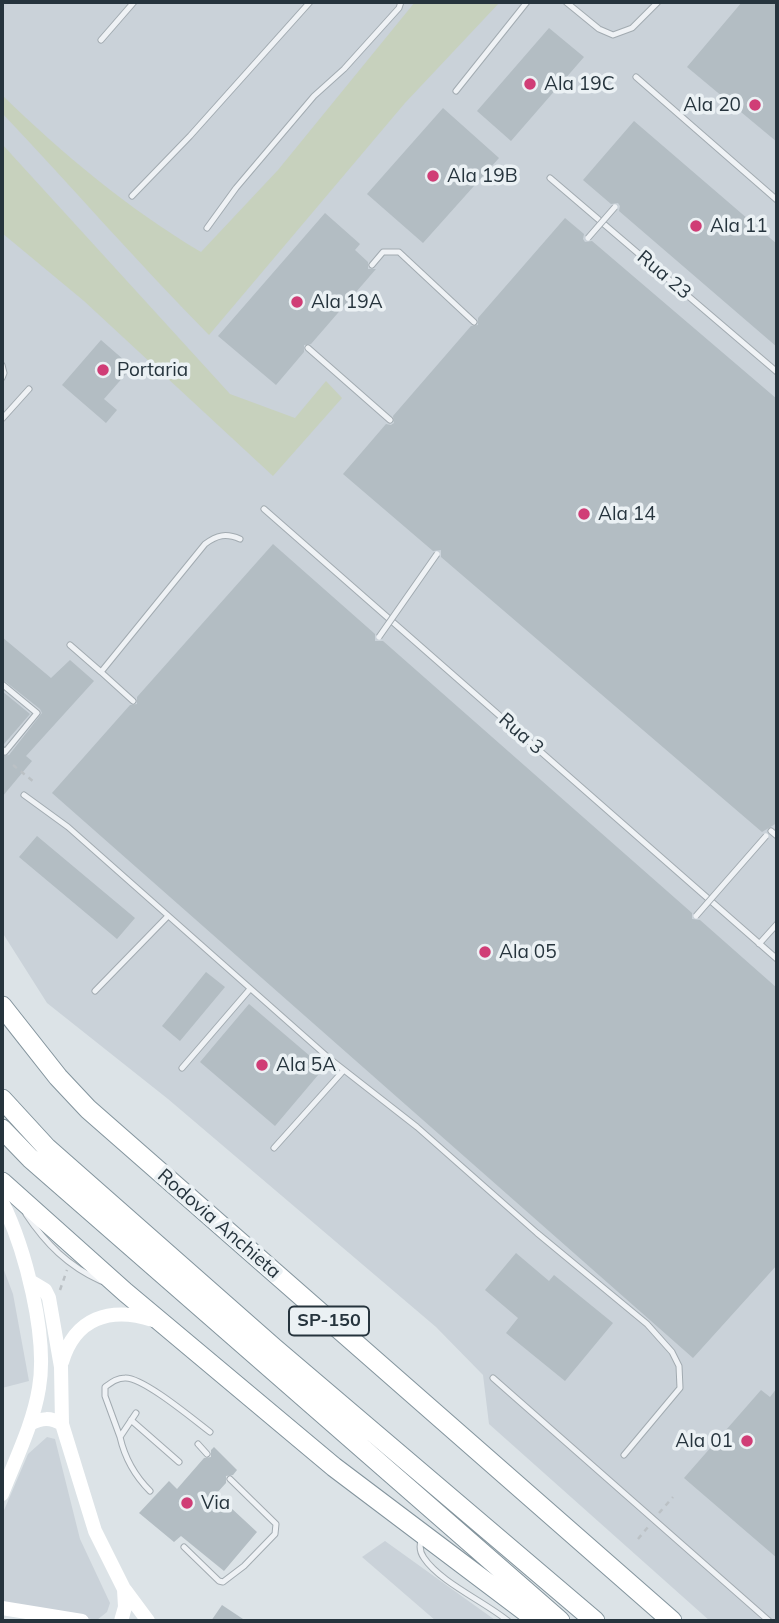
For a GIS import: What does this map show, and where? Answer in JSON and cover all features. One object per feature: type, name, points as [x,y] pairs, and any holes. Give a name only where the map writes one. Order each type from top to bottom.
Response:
[{"type":"highway","name":"Rodovia Anchieta","points":[[2,1006],[58,1077],[88,1109],[672,1621]]},
{"type":"highway","name":"SP-150","points":[[2,1099],[47,1148],[109,1203],[274,1348],[594,1621]]},
{"type":"highway","points":[[2,1129],[30,1158],[560,1621]]},
{"type":"highway","points":[[5,1192],[334,1467],[538,1621]]},
{"type":"main road","points":[[2,1494],[30,1424],[41,1374],[30,1281],[5,1192]]},
{"type":"main road","points":[[30,1281],[45,1290],[52,1311],[61,1367],[62,1424],[95,1531],[124,1589],[148,1621]]},
{"type":"main road","points":[[61,1367],[71,1340],[77,1331],[89,1322],[112,1314],[127,1313],[162,1322]]},
{"type":"main road","points":[[30,1424],[46,1418],[62,1424]]},
{"type":"main road","points":[[121,1621],[125,1607],[124,1589]]},
{"type":"main road","points":[[2,1608],[82,1621]]},
{"type":"lane","points":[[101,40],[134,2]]},
{"type":"lane","points":[[132,196],[190,136],[310,2]]},
{"type":"lane","points":[[207,228],[236,187],[278,137],[314,96],[344,69],[399,8],[401,2]]},
{"type":"lane","points":[[456,92],[527,2]]},
{"type":"lane","points":[[566,2],[599,29],[613,35],[632,28],[658,2]]},
{"type":"lane","points":[[636,77],[777,201]]},
{"type":"lane","name":"Rua 23","points":[[550,178],[777,372]]},
{"type":"lane","points":[[588,237],[615,207]]},
{"type":"lane","points":[[372,265],[383,252],[400,252],[474,322]]},
{"type":"lane","points":[[308,348],[390,420]]},
{"type":"lane","points":[[2,365],[2,378]]},
{"type":"lane","points":[[2,419],[29,388]]},
{"type":"lane","name":"Rua 3","points":[[264,509],[777,959]]},
{"type":"lane","points":[[101,672],[205,544],[219,536],[229,535],[240,539]]},
{"type":"lane","points":[[379,637],[438,554]]},
{"type":"lane","points":[[69,645],[133,701]]},
{"type":"lane","points":[[2,684],[37,713],[5,752],[2,749]]},
{"type":"lane","points":[[24,795],[68,827],[344,1070],[417,1127],[537,1233],[647,1324],[673,1352],[679,1366],[680,1388],[624,1455]]},
{"type":"lane","points":[[696,916],[768,833],[777,836]]},
{"type":"lane","points":[[95,991],[168,916]]},
{"type":"lane","points":[[759,944],[777,924]]},
{"type":"lane","points":[[182,1068],[250,989]]},
{"type":"lane","points":[[274,1148],[344,1070]]},
{"type":"lane","points":[[5,1192],[46,1241],[70,1264],[125,1292]]},
{"type":"lane","points":[[150,1491],[124,1455],[105,1396],[105,1387],[114,1380],[128,1377],[142,1383],[210,1432]]},
{"type":"lane","points":[[493,1378],[769,1621]]},
{"type":"lane","points":[[120,1437],[136,1413]]},
{"type":"lane","points":[[131,1420],[179,1462]]},
{"type":"lane","points":[[198,1444],[207,1454]]},
{"type":"lane","points":[[184,1546],[223,1582],[244,1566],[275,1534],[276,1524],[230,1479]]},
{"type":"lane","points":[[423,1535],[419,1546],[424,1559],[508,1621]]},
{"type":"path","points":[[13,765],[34,782]]},
{"type":"path","points":[[52,1311],[70,1264]]},
{"type":"shaded area","points":[[2,2],[777,2],[777,1621],[710,1621],[489,1424],[483,1375],[436,1327],[168,1099],[47,1003],[2,932]]},
{"type":"shaded area","points":[[2,1265],[13,1294],[29,1381],[2,1388]]},
{"type":"shaded area","points":[[47,1437],[55,1439],[80,1539],[110,1603],[107,1612],[97,1620],[2,1603],[2,1515],[28,1454]]},
{"type":"shaded area","points":[[385,1541],[497,1621],[436,1621],[362,1557]]},
{"type":"green space","points":[[415,2],[500,2],[405,103],[209,335],[2,113],[2,95],[97,180],[201,252],[278,170]]},
{"type":"green space","points":[[2,144],[230,394],[295,418],[326,381],[342,398],[273,476],[84,301],[2,233]]},
{"type":"building","name":"Ala 20","points":[[742,2],[777,2],[777,142],[687,67]]},
{"type":"building","name":"Ala 19C","points":[[549,28],[584,57],[511,141],[477,111]]},
{"type":"building","name":"Ala 19B","points":[[443,108],[499,158],[423,243],[367,194]]},
{"type":"building","name":"Ala 11","points":[[634,121],[777,244],[777,347],[619,211],[618,203],[611,204],[583,180]]},
{"type":"building","name":"Ala 19A","points":[[325,213],[360,244],[355,250],[368,262],[368,269],[376,269],[311,344],[304,345],[304,352],[276,385],[218,336]]},
{"type":"building","name":"Ala 14","points":[[565,218],[584,234],[585,242],[592,241],[777,399],[777,823],[762,832],[441,557],[441,550],[433,551],[343,474],[386,424],[394,423],[393,416],[471,326],[478,325],[478,318]]},
{"type":"building","name":"Portaria","points":[[101,340],[132,367],[104,399],[117,410],[106,423],[62,385]]},
{"type":"building","name":"Ala 05","points":[[273,544],[375,634],[375,641],[383,641],[692,913],[692,919],[700,920],[777,988],[777,1265],[693,1358],[52,793],[130,705],[137,704],[137,697]]},
{"type":"building","points":[[2,637],[51,678],[70,660],[94,681],[26,756],[32,761],[2,797],[2,756],[9,755],[42,713],[2,679]]},
{"type":"building","points":[[2,691],[30,714],[4,744],[2,744]]},
{"type":"building","points":[[37,836],[135,918],[117,939],[19,857]]},
{"type":"building","points":[[206,972],[225,987],[180,1041],[162,1026]]},
{"type":"building","name":"Ala 5A","points":[[249,1004],[324,1068],[275,1126],[200,1062]]},
{"type":"building","points":[[516,1253],[549,1281],[554,1275],[613,1323],[565,1381],[506,1333],[518,1318],[485,1290]]},
{"type":"building","name":"Ala 01","points":[[777,1388],[777,1558],[684,1478],[761,1390],[770,1397]]},
{"type":"building","name":"Via","points":[[214,1447],[237,1470],[233,1475],[226,1476],[226,1483],[216,1494],[257,1532],[224,1571],[181,1536],[174,1542],[139,1513],[169,1481],[177,1489],[204,1458],[211,1457]]},
{"type":"building","points":[[222,1605],[246,1621],[211,1621]]},
{"type":"place","name":"Ala 19C","points":[[530,84]]},
{"type":"place","name":"Ala 20","points":[[755,105]]},
{"type":"place","name":"Ala 19B","points":[[433,176]]},
{"type":"place","name":"Ala 11","points":[[696,226]]},
{"type":"place","name":"Ala 19A","points":[[297,302]]},
{"type":"place","name":"Portaria","points":[[103,370]]},
{"type":"place","name":"Ala 14","points":[[584,514]]},
{"type":"place","name":"Ala 05","points":[[485,952]]},
{"type":"place","name":"Ala 5A","points":[[262,1065]]},
{"type":"place","name":"Ala 01","points":[[747,1441]]},
{"type":"place","name":"Via","points":[[187,1503]]}]
